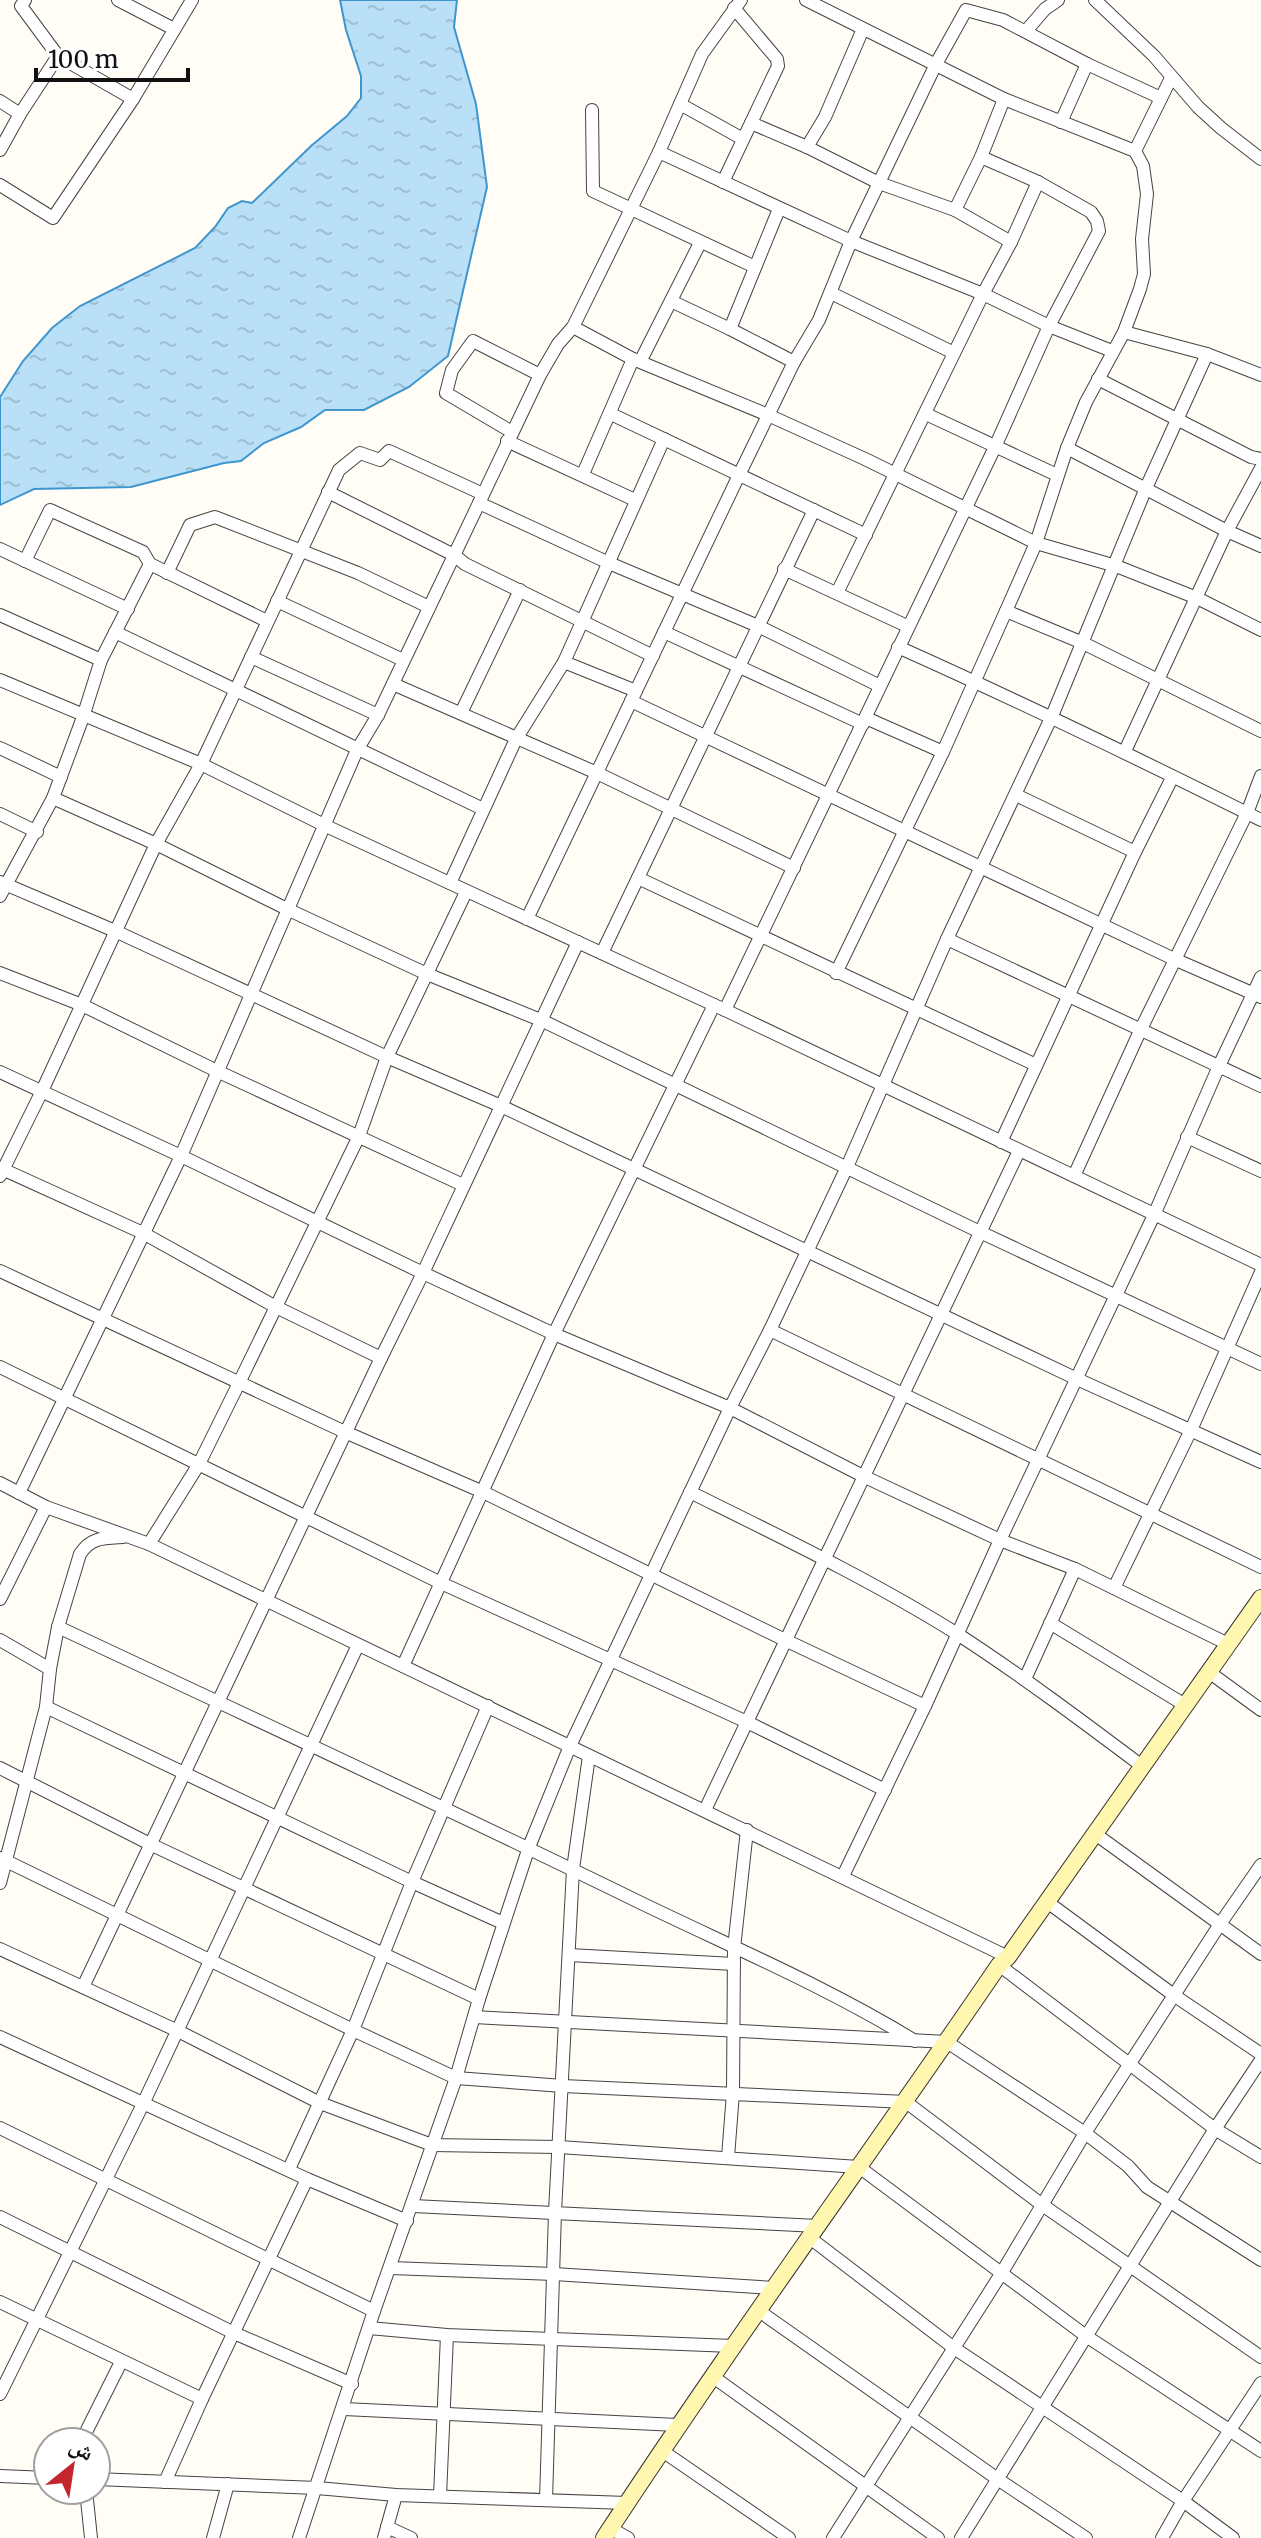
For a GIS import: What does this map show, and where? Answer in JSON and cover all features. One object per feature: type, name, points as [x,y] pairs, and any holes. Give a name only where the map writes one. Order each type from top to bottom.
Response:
[{"type":"street","points":[[25,0],[21,6],[58,56],[133,99]]},
{"type":"street","points":[[118,0],[174,29]]},
{"type":"street","points":[[0,185],[53,218],[133,99],[192,0]]},
{"type":"street","points":[[806,0],[1004,99],[1135,151],[1146,179],[1147,194],[1142,239],[1144,274],[1124,332],[1098,379],[1067,448],[1036,543],[975,681],[836,973]]},
{"type":"street","points":[[1026,31],[1045,9],[1058,0]]},
{"type":"street","points":[[1095,0],[1154,56],[1171,78],[1221,128],[1261,159]]},
{"type":"street","points":[[19,1493],[181,1156],[357,750],[378,715],[540,375],[558,344],[573,327],[659,152],[702,54],[738,4],[777,59],[778,66],[723,182]]},
{"type":"street","points":[[527,919],[681,594],[831,293],[834,278],[936,64],[966,10],[1003,20],[1161,98]]},
{"type":"street","points":[[807,147],[825,117],[863,29]]},
{"type":"street","points":[[0,150],[58,56]]},
{"type":"street","points":[[1061,122],[1087,64]]},
{"type":"street","points":[[1135,151],[1171,78]]},
{"type":"street","points":[[955,210],[1004,99]]},
{"type":"street","points":[[0,101],[20,114]]},
{"type":"street","points":[[680,104],[743,139]]},
{"type":"street","points":[[592,110],[593,191],[755,267]]},
{"type":"street","points":[[751,123],[879,183],[955,210],[1011,242]]},
{"type":"street","points":[[659,152],[851,241],[983,294],[1049,326],[1112,351]]},
{"type":"street","points":[[403,1666],[554,1334],[677,1085],[794,868],[995,447],[1049,326],[1099,231],[1091,212],[1038,182],[981,157]]},
{"type":"street","points":[[837,593],[1038,182]]},
{"type":"street","points":[[730,329],[779,209]]},
{"type":"street","points":[[583,474],[637,360],[700,243]]},
{"type":"street","points":[[831,293],[954,353]]},
{"type":"street","points":[[671,301],[794,362]]},
{"type":"street","points":[[573,327],[637,360],[897,474],[1036,543],[1116,566],[1197,598],[1261,630]]},
{"type":"street","points":[[1124,332],[1207,354],[1261,375]]},
{"type":"street","points":[[540,375],[473,341],[452,370],[446,393],[510,436],[635,500]]},
{"type":"street","points":[[299,2538],[456,2078],[529,1847],[570,1746],[847,1167],[947,939],[1052,716],[1146,488],[1207,354]]},
{"type":"street","points":[[1098,379],[1251,457],[1261,459]]},
{"type":"street","points":[[611,414],[866,535]]},
{"type":"street","points":[[926,414],[1057,475]]},
{"type":"street","points":[[450,883],[516,739],[564,662],[664,439]]},
{"type":"street","points":[[1067,448],[1261,546]]},
{"type":"street","points":[[381,1358],[276,1307],[143,1233],[1,1171],[42,1091],[156,844],[201,764],[339,470],[360,453],[380,460],[389,451],[609,563],[758,626],[880,686]]},
{"type":"street","points":[[1125,751],[1227,531],[1261,468]]},
{"type":"street","points":[[328,492],[454,555],[465,564],[653,656]]},
{"type":"street","points":[[25,561],[50,510],[143,552],[150,564],[267,621]]},
{"type":"street","points":[[602,953],[814,510]]},
{"type":"street","points":[[167,573],[190,525],[215,517],[358,573],[429,607]]},
{"type":"street","points":[[0,549],[128,609]]},
{"type":"street","points":[[150,564],[101,660],[53,798],[37,832],[2,888],[115,931],[387,1057],[501,1106],[1077,1379],[1261,1462]]},
{"type":"street","points":[[784,569],[907,626]]},
{"type":"street","points":[[461,713],[520,590]]},
{"type":"street","points":[[277,601],[403,660]]},
{"type":"street","points":[[1006,611],[1083,643],[1261,731]]},
{"type":"street","points":[[0,615],[101,660]]},
{"type":"street","points":[[115,632],[483,809]]},
{"type":"street","points":[[664,632],[943,752]]},
{"type":"street","points":[[898,647],[1052,716],[1261,820]]},
{"type":"street","points":[[251,657],[378,715]]},
{"type":"street","points":[[564,662],[706,737],[1174,959],[1257,995]]},
{"type":"street","points":[[0,680],[201,764],[326,826],[720,1008],[1261,1265]]},
{"type":"street","points":[[393,684],[597,773],[794,868]]},
{"type":"street","points":[[0,748],[61,777]]},
{"type":"street","points":[[1074,1176],[1174,959],[1247,813],[1261,776]]},
{"type":"street","points":[[1001,1142],[1172,778]]},
{"type":"street","points":[[1016,795],[1135,852]]},
{"type":"street","points":[[53,798],[427,974],[543,1021],[1261,1364]]},
{"type":"street","points":[[0,814],[37,832]]},
{"type":"street","points":[[638,878],[1036,1065]]},
{"type":"street","points":[[149,1544],[199,1464],[318,1222],[359,1136],[387,1057],[466,892]]},
{"type":"street","points":[[947,939],[1261,1086]]},
{"type":"street","points":[[83,1987],[578,942]]},
{"type":"street","points":[[0,973],[82,1005],[463,1185]]},
{"type":"street","points":[[843,1876],[1154,1215],[1219,1066],[1257,995],[1261,977]]},
{"type":"street","points":[[0,1072],[554,1334],[730,1408],[865,1477],[1000,1540],[1075,1569],[1228,1644]]},
{"type":"street","points":[[1187,1137],[1261,1171]]},
{"type":"street","points":[[705,1810],[1019,1151]]},
{"type":"street","points":[[0,1271],[345,1432],[483,1492],[925,1706]]},
{"type":"street","points":[[1114,1588],[1191,1430],[1261,1272]]},
{"type":"street","points":[[770,1330],[1261,1567]]},
{"type":"street","points":[[0,1367],[441,1583],[747,1722],[885,1790]]},
{"type":"street","points":[[0,1483],[46,1507],[149,1544],[843,1876],[1004,1961],[1215,2129],[1261,2157]]},
{"type":"street","points":[[690,1492],[825,1558],[956,1634],[1025,1679],[1142,1766]]},
{"type":"street","points":[[0,1597],[46,1507]]},
{"type":"street","points":[[0,1883],[3,1859],[46,1707],[58,1627],[80,1554],[93,1539],[128,1537]]},
{"type":"street","points":[[1025,1679],[1075,1569]]},
{"type":"street","points":[[628,2538],[607,2533],[677,2425],[1261,1599]]},
{"type":"street","points":[[1050,1623],[1185,1705]]},
{"type":"street","points":[[58,1627],[529,1847],[835,1996],[915,2041]]},
{"type":"street","points":[[0,1640],[50,1669]]},
{"type":"street","points":[[0,2394],[178,2031],[358,1645]]},
{"type":"street","points":[[1209,1672],[1261,1710]]},
{"type":"street","points":[[289,2169],[353,2030],[412,1882],[488,1706]]},
{"type":"street","points":[[46,1707],[503,1923]]},
{"type":"street","points":[[546,2500],[555,2212],[573,1869],[589,1756]]},
{"type":"street","points":[[0,1768],[152,1845],[479,1999]]},
{"type":"street","points":[[728,2157],[733,2093],[734,1948],[747,1830]]},
{"type":"street","points":[[1094,1833],[1261,1954]]},
{"type":"street","points":[[3,1859],[456,2078],[906,2102],[1041,2204],[1261,2357]]},
{"type":"street","points":[[833,2538],[1001,2274],[1085,2133],[1261,1865]]},
{"type":"street","points":[[1046,1901],[1175,1996],[1261,2054]]},
{"type":"street","points":[[0,1949],[178,2031],[320,2103],[432,2145],[559,2147],[859,2167],[1086,2336],[1261,2451]]},
{"type":"street","points":[[569,1955],[734,1964]]},
{"type":"street","points":[[474,2017],[947,2042],[1085,2133],[1170,2204],[1261,2260]]},
{"type":"street","points":[[0,2037],[307,2179],[407,2221]]},
{"type":"street","points":[[961,2538],[1261,2060]]},
{"type":"street","points":[[0,2128],[374,2311]]},
{"type":"street","points":[[165,2482],[307,2179]]},
{"type":"street","points":[[413,2206],[555,2212],[814,2232],[954,2348],[1183,2501],[1233,2538]]},
{"type":"street","points":[[0,2217],[234,2333],[352,2384]]},
{"type":"street","points":[[391,2268],[554,2274],[774,2288]]},
{"type":"street","points":[[0,2302],[202,2399]]},
{"type":"street","points":[[759,2311],[1086,2538]]},
{"type":"street","points":[[369,2328],[447,2335],[733,2346]]},
{"type":"street","points":[[440,2496],[447,2335]]},
{"type":"street","points":[[89,2426],[121,2362]]},
{"type":"street","points":[[712,2376],[938,2538]]},
{"type":"street","points":[[1162,2538],[1261,2383]]},
{"type":"street","points":[[344,2409],[677,2425]]},
{"type":"street","points":[[661,2450],[789,2538]]},
{"type":"street","points":[[0,2476],[32,2477]]},
{"type":"street","points":[[112,2480],[317,2488],[396,2495],[627,2503]]},
{"type":"street","points":[[213,2538],[228,2484]]},
{"type":"street","points":[[396,2495],[386,2532],[411,2538]]},
{"type":"street","points":[[88,2506],[91,2538]]},
{"type":"water","points":[[340,0],[457,0],[454,27],[476,104],[487,187],[448,356],[409,387],[364,410],[325,410],[301,427],[264,443],[241,461],[131,487],[34,489],[0,505],[0,397],[23,361],[52,328],[80,306],[195,248],[228,208],[242,201],[252,203],[347,116],[361,98],[361,76]]}]
